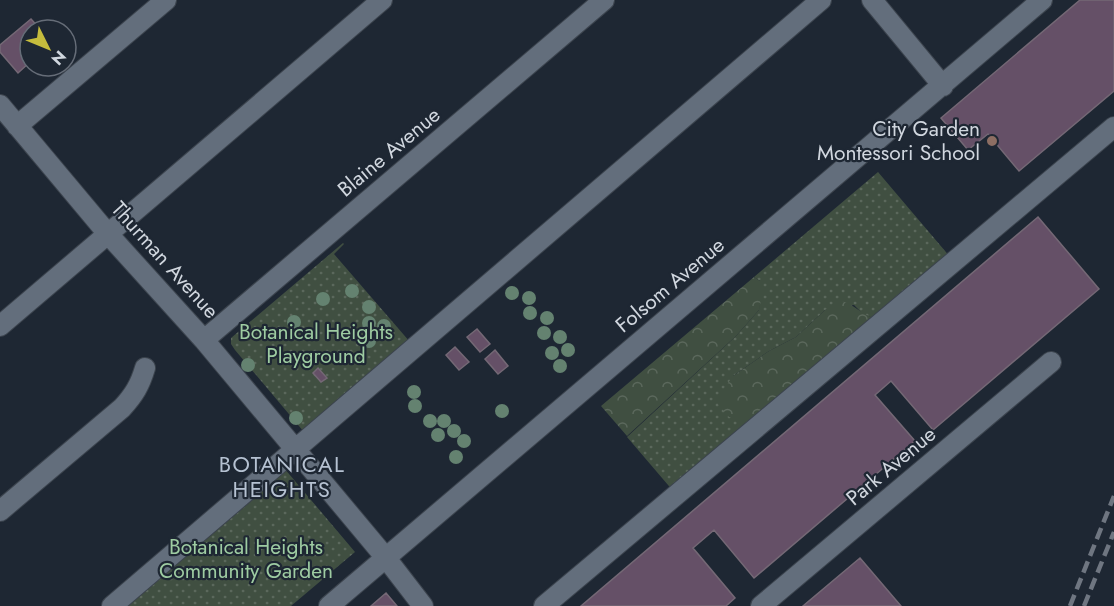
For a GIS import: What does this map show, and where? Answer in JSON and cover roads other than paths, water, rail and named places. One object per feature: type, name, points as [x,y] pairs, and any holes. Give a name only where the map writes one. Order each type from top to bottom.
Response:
[{"type":"street","points":[[17,126],[166,0]]},
{"type":"street","points":[[0,326],[382,0]]},
{"type":"street","name":"Blaine Avenue","points":[[204,340],[604,0]]},
{"type":"street","points":[[112,606],[821,0]]},
{"type":"street","points":[[872,0],[943,86]]},
{"type":"street","name":"Folsom Avenue","points":[[329,606],[1042,0]]},
{"type":"street","name":"Thurman Avenue","points":[[0,105],[108,234],[204,340],[386,558],[423,606]]},
{"type":"street","points":[[544,606],[1114,128]]},
{"type":"street","name":"Park Avenue","points":[[761,606],[1051,362]]},
{"type":"street","points":[[0,511],[122,408],[134,396],[145,368]]},
{"type":"railway","points":[[1070,606],[1114,496]]},
{"type":"railway","points":[[1084,606],[1114,532]]},
{"type":"place","name":"City Garden Montessori School","points":[[992,141]]},
{"type":"district","name":"BOTANICAL HEIGHTS","points":[[282,476]]},
{"type":"park label","name":"Botanical Heights Playground","points":[[316,344]]},
{"type":"park label","name":"Botanical Heights Community Garden","points":[[246,559]]}]
